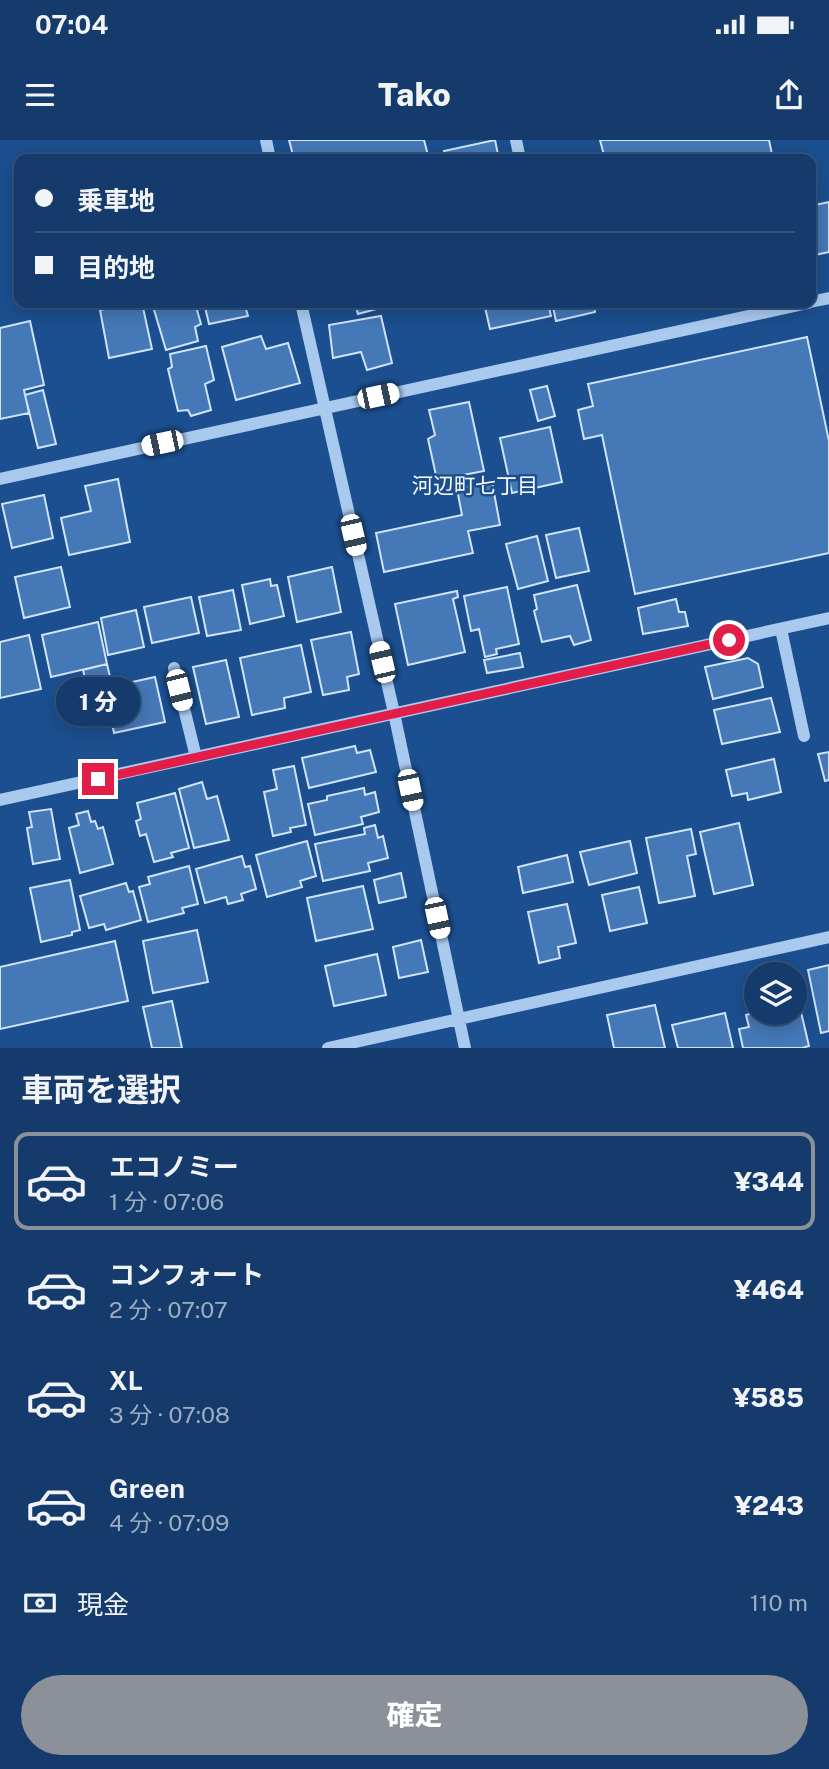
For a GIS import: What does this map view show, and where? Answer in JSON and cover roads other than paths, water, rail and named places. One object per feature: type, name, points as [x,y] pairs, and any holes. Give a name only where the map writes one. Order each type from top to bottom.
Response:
[{"type":"street","points":[[302,308],[394,713],[465,1048]]},
{"type":"street","points":[[0,479],[782,308]]},
{"type":"street","points":[[0,800],[829,618]]},
{"type":"street","points":[[781,629],[804,736]]},
{"type":"street","points":[[174,668],[196,757]]},
{"type":"street","points":[[328,1048],[829,937]]},
{"type":"district","name":"河辺町七丁目","points":[[475,485]]}]
